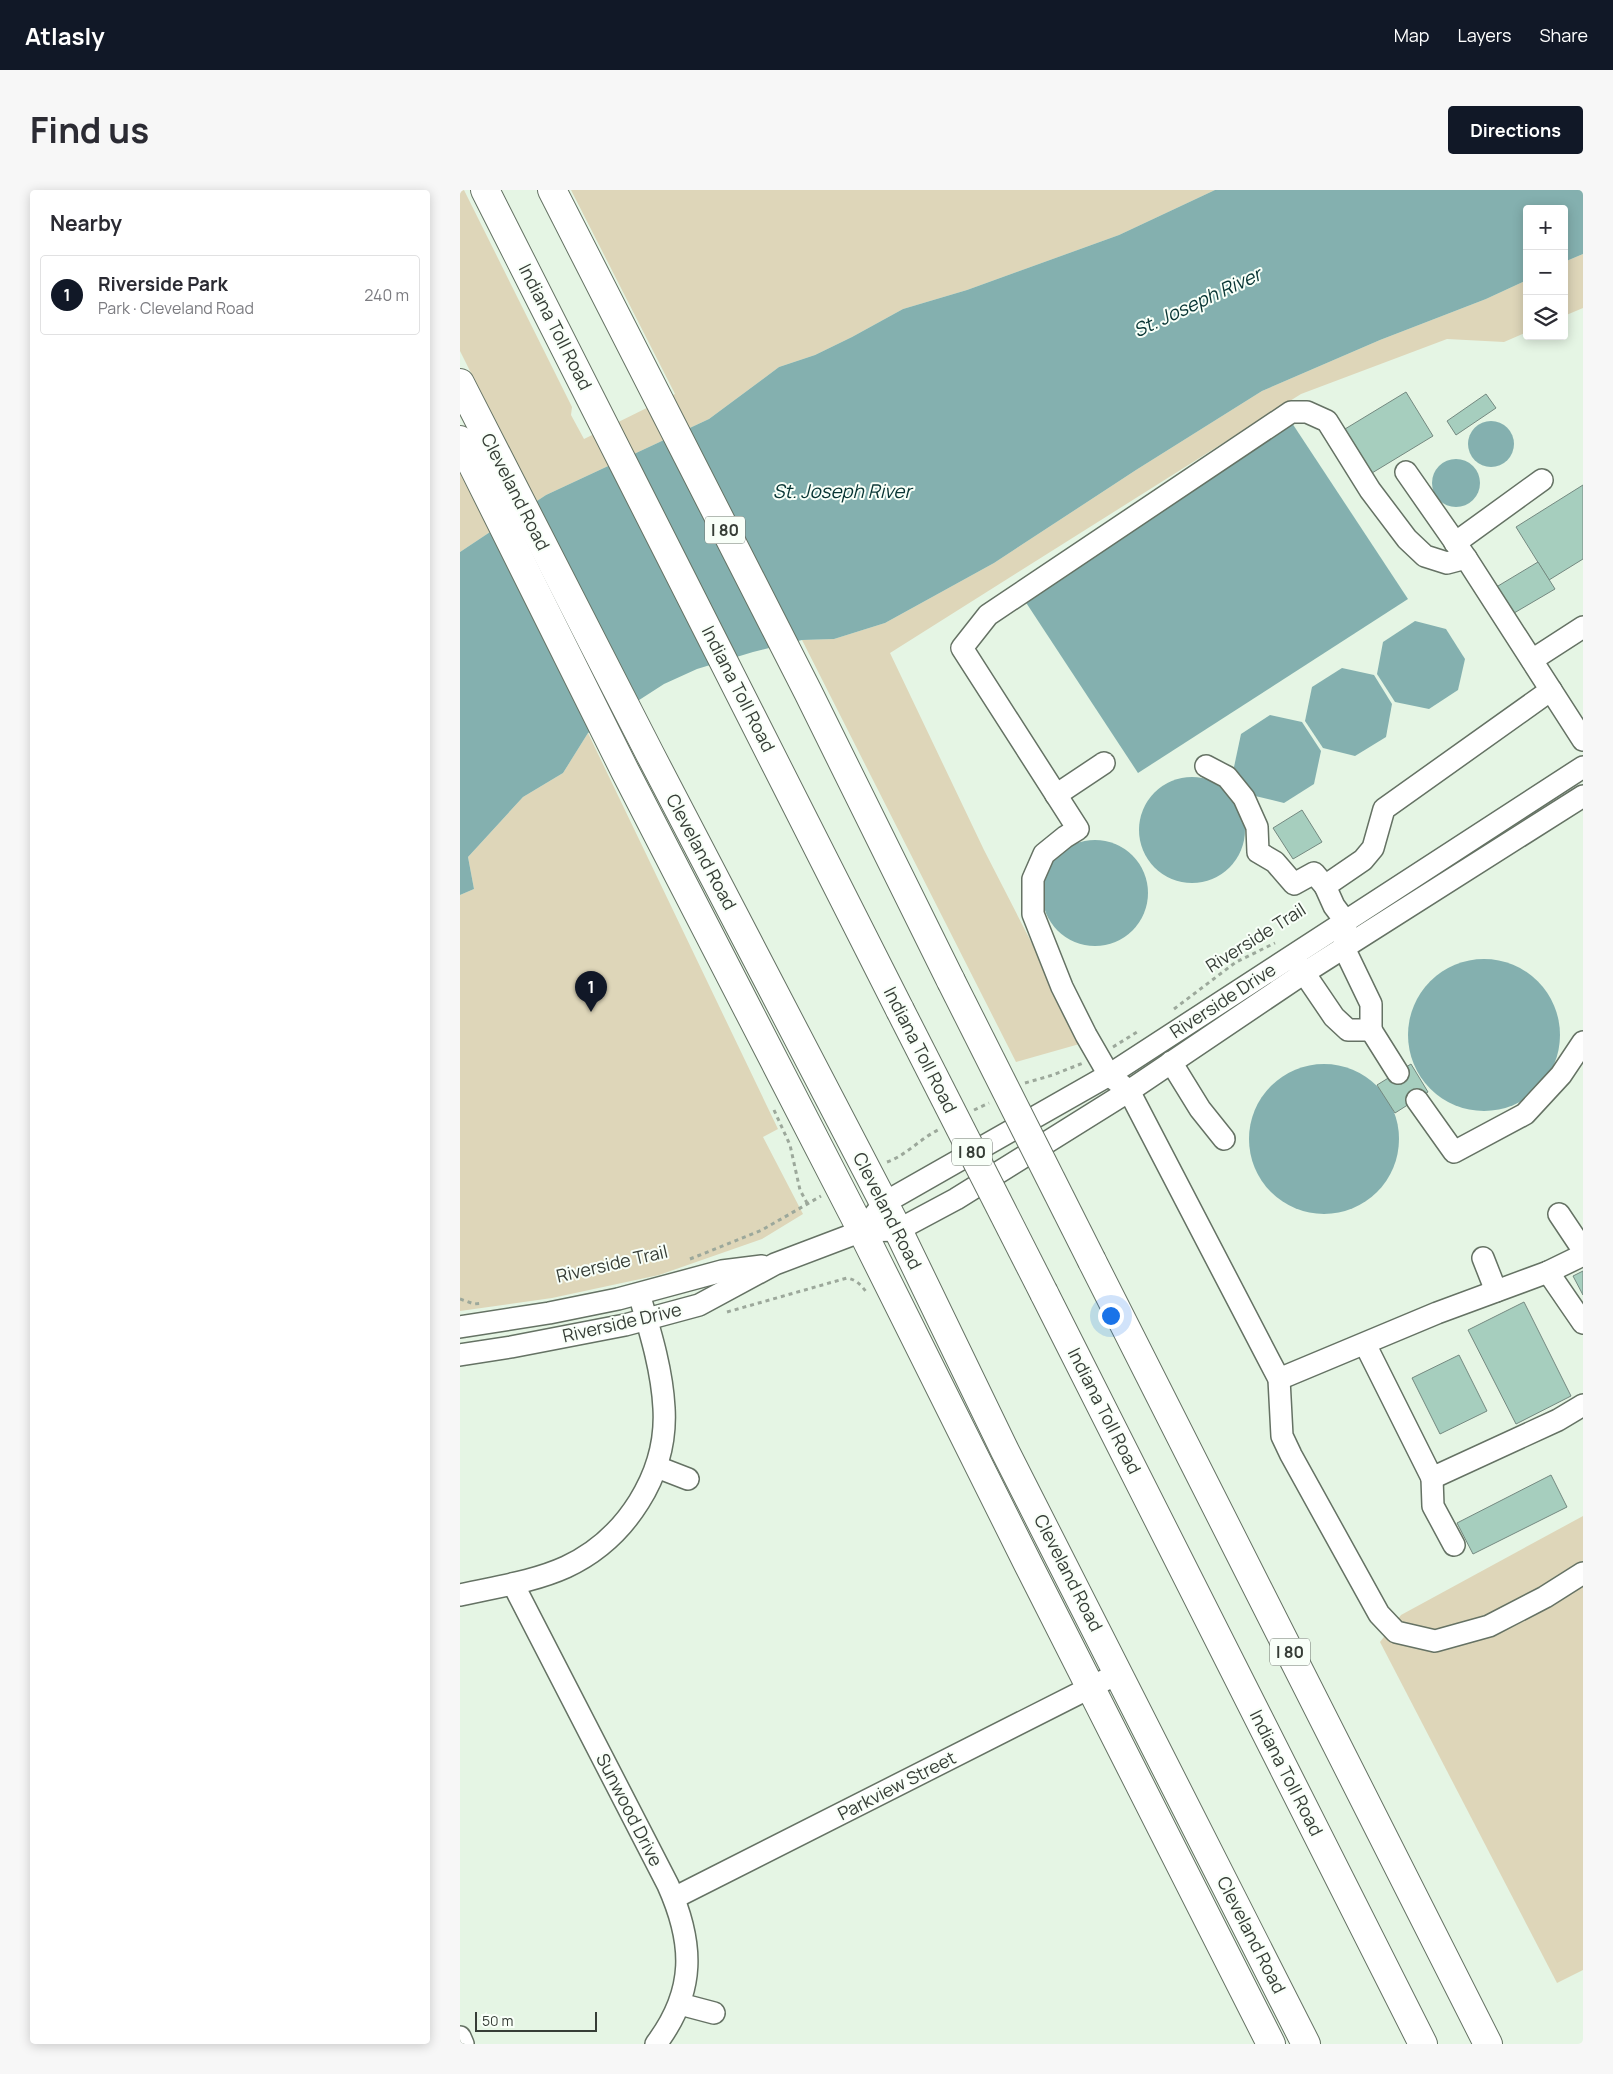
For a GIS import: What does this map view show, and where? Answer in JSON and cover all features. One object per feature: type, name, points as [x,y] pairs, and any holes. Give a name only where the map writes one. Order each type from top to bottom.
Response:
[{"type":"main road","name":"Indiana Toll Road","points":[[485,190],[1423,2044]]},
{"type":"main road","name":"I 80","points":[[552,190],[808,692],[1092,1261],[1488,2044]]},
{"type":"main road","name":"Cleveland Road","points":[[460,383],[475,450],[625,771],[862,1231],[1090,1688],[1271,2044]]},
{"type":"main road","name":"Cleveland Road","points":[[475,450],[650,754],[898,1230],[1005,1451],[1306,2044]]},
{"type":"street","points":[[1542,480],[1447,563],[1425,556],[1407,539],[1370,490],[1327,420],[1307,412],[1290,412],[988,615],[962,648],[1078,829],[1065,836],[1044,854],[1033,879],[1033,914],[1062,987],[1109,1074],[1128,1091],[1279,1379],[1282,1436],[1290,1454],[1378,1614],[1396,1632],[1435,1641],[1489,1626],[1545,1597],[1583,1573]]},
{"type":"street","points":[[1406,472],[1461,550],[1583,740]]},
{"type":"street","points":[[1532,660],[1583,627]]},
{"type":"street","points":[[1325,886],[1363,860],[1373,848],[1384,809],[1551,690]]},
{"type":"street","points":[[1056,795],[1104,763]]},
{"type":"street","points":[[1206,766],[1227,777],[1244,798],[1257,827],[1258,852],[1275,862],[1294,884],[1314,874],[1325,886],[1334,906],[1346,922],[1344,948],[1372,1004],[1371,1030],[1398,1073]]},
{"type":"street","name":"Riverside Drive","points":[[862,1231],[884,1203],[1109,1074],[1583,767]]},
{"type":"street","name":"Riverside Drive","points":[[460,1355],[520,1346],[625,1325],[699,1305],[775,1264],[862,1231],[898,1230],[956,1199],[1171,1062],[1291,957],[1344,948],[1583,796]]},
{"type":"street","points":[[1291,957],[1334,1017],[1348,1030],[1371,1030]]},
{"type":"street","points":[[1417,1100],[1454,1152],[1525,1114],[1561,1075],[1583,1042]]},
{"type":"street","points":[[1171,1062],[1200,1109],[1224,1139]]},
{"type":"street","points":[[1559,1214],[1583,1250]]},
{"type":"street","points":[[1279,1379],[1437,1313],[1548,1272],[1583,1255]]},
{"type":"street","points":[[1483,1258],[1496,1291]]},
{"type":"street","name":"Riverside Drive","points":[[460,1327],[549,1313],[639,1294],[722,1271],[775,1264]]},
{"type":"street","points":[[1548,1272],[1583,1323]]},
{"type":"street","points":[[460,1595],[547,1575],[568,1566],[591,1552],[615,1532],[632,1514],[657,1467],[664,1433],[661,1377],[639,1294]]},
{"type":"street","points":[[1364,1344],[1432,1478],[1434,1506],[1454,1545]]},
{"type":"street","points":[[1432,1478],[1558,1420],[1583,1405]]},
{"type":"street","points":[[657,1467],[688,1479]]},
{"type":"street","name":"Sunwood Drive","points":[[513,1584],[674,1898],[685,1934],[685,1985],[680,2004],[670,2026],[656,2044]]},
{"type":"street","name":"Parkview Street","points":[[674,1898],[1119,1673]]},
{"type":"street","points":[[680,2004],[714,2013]]},
{"type":"street","points":[[460,2037],[463,2044]]},
{"type":"path","name":"Riverside Trail","points":[[1173,1010],[1236,962],[1291,957]]},
{"type":"path","points":[[1025,1084],[1053,1075],[1098,1055],[1140,1030]]},
{"type":"path","points":[[967,1114],[992,1101]]},
{"type":"path","points":[[880,1164],[894,1160],[926,1136],[942,1127]]},
{"type":"path","name":"Riverside Trail","points":[[686,1260],[762,1230],[817,1198]]},
{"type":"path","points":[[719,1314],[847,1278],[854,1279],[861,1285],[871,1299]]},
{"type":"path","points":[[460,1299],[474,1304],[490,1302]]},
{"type":"shaded area","points":[[460,190],[464,190],[572,407],[571,415],[584,439],[675,394],[571,190],[1215,190],[1119,235],[967,290],[903,309],[815,355],[779,367],[709,419],[546,495],[460,552],[460,471],[508,447],[460,351]]},
{"type":"shaded area","points":[[1583,254],[1583,308],[1568,314],[1568,295],[1568,260]]},
{"type":"shaded area","points":[[1523,282],[1523,334],[1504,342],[1447,339],[1301,394],[890,653],[984,850],[1083,1043],[1016,1062],[802,640],[834,639],[885,623],[994,563],[1136,470],[1262,391],[1380,340],[1486,299]]},
{"type":"shaded area","points":[[588,733],[778,1129],[763,1137],[803,1214],[762,1239],[659,1275],[552,1298],[460,1311],[460,895],[474,889],[468,857],[523,797],[563,773]]},
{"type":"shaded area","points":[[1583,1516],[1583,1970],[1557,1983],[1380,1642],[1401,1615]]},
{"type":"water","name":"St. Joseph River","points":[[1215,190],[1583,190],[1583,254],[1568,260],[1568,205],[1523,205],[1523,282],[1486,299],[1380,340],[1262,391],[1136,470],[994,563],[885,623],[834,639],[802,640],[753,652],[697,669],[664,684],[588,733],[563,773],[523,797],[468,857],[474,889],[460,895],[460,552],[546,495],[709,419],[779,367],[815,355],[903,309],[967,290],[1119,235]]},
{"type":"water","points":[[1487,421],[1495,421],[1504,425],[1510,431],[1514,444],[1510,457],[1504,463],[1495,467],[1487,467],[1478,463],[1472,457],[1468,448],[1468,440],[1472,431],[1478,425]]},
{"type":"water","points":[[1292,423],[1408,599],[1138,773],[1023,598]]},
{"type":"water","points":[[1456,459],[1465,461],[1473,466],[1478,474],[1480,483],[1478,492],[1473,500],[1465,505],[1456,507],[1447,505],[1439,500],[1434,492],[1432,483],[1434,474],[1439,466],[1447,461]]},
{"type":"water","points":[[1415,621],[1446,629],[1465,659],[1458,690],[1429,709],[1395,702],[1377,674],[1383,642]]},
{"type":"water","points":[[1342,668],[1374,675],[1392,704],[1386,737],[1355,756],[1323,748],[1305,721],[1312,687]]},
{"type":"water","points":[[1270,715],[1302,722],[1321,751],[1314,784],[1284,803],[1251,795],[1234,767],[1241,734]]},
{"type":"water","points":[[1192,777],[1212,781],[1229,793],[1241,810],[1245,830],[1241,850],[1229,867],[1212,879],[1192,883],[1172,879],[1155,867],[1143,850],[1139,830],[1143,810],[1155,793],[1172,781]]},
{"type":"water","points":[[1095,840],[1115,844],[1132,856],[1144,873],[1148,893],[1144,913],[1132,930],[1115,942],[1095,946],[1075,942],[1058,930],[1046,913],[1042,893],[1046,873],[1058,856],[1075,844]]},
{"type":"water","points":[[1484,959],[1513,965],[1526,972],[1537,982],[1547,993],[1554,1006],[1560,1035],[1554,1064],[1547,1077],[1537,1088],[1526,1098],[1513,1105],[1484,1111],[1455,1105],[1442,1098],[1431,1088],[1421,1077],[1414,1064],[1408,1035],[1414,1006],[1421,993],[1431,982],[1442,972],[1455,965]]},
{"type":"water","points":[[1324,1064],[1339,1065],[1353,1069],[1366,1076],[1377,1086],[1387,1097],[1394,1110],[1398,1124],[1398,1154],[1394,1168],[1387,1181],[1377,1192],[1366,1202],[1353,1209],[1339,1213],[1324,1214],[1309,1213],[1295,1209],[1282,1202],[1271,1192],[1261,1181],[1254,1168],[1250,1154],[1249,1139],[1250,1124],[1254,1110],[1261,1097],[1271,1086],[1282,1076],[1295,1069],[1309,1065]]},
{"type":"building","points":[[1406,392],[1433,436],[1372,473],[1345,429]]},
{"type":"building","points":[[1486,394],[1496,408],[1456,435],[1447,421]]},
{"type":"building","points":[[1583,485],[1583,559],[1549,580],[1516,527]]},
{"type":"building","points":[[1538,562],[1555,589],[1509,616],[1493,589]]},
{"type":"building","points":[[1302,810],[1322,842],[1293,859],[1273,828]]},
{"type":"building","points":[[1411,1064],[1428,1092],[1395,1113],[1377,1085]]},
{"type":"building","points":[[1583,1271],[1583,1295],[1573,1276]]},
{"type":"building","points":[[1524,1302],[1571,1396],[1516,1424],[1468,1330]]},
{"type":"building","points":[[1459,1355],[1487,1411],[1440,1434],[1412,1378]]},
{"type":"building","points":[[1551,1475],[1567,1507],[1473,1554],[1457,1523]]},
{"type":"place","name":"Riverside Park","points":[[591,1012]]}]
